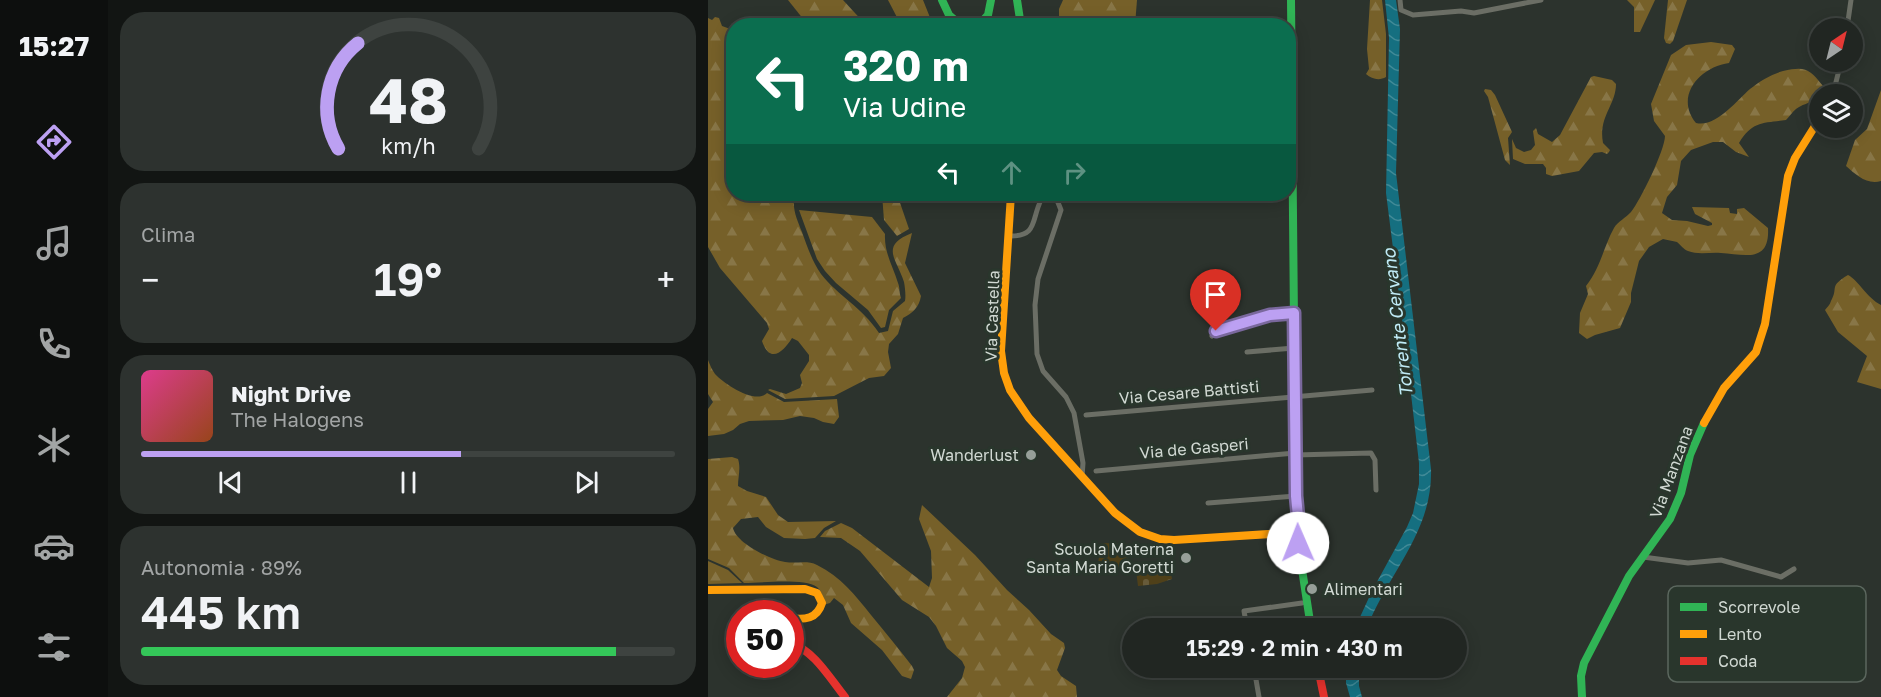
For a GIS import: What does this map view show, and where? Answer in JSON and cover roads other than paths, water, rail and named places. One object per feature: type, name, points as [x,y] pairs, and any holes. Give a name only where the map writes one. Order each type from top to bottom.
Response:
[{"type":"main road","points":[[942,0],[951,18]]},
{"type":"main road","points":[[986,18],[991,0]]},
{"type":"main road","points":[[1017,0],[1020,18]]},
{"type":"main road","points":[[1291,0],[1291,18]]},
{"type":"main road","name":"Via Manzana","points":[[1582,697],[1581,676],[1584,663],[1618,595],[1670,519],[1681,493],[1692,448],[1708,414],[1724,388],[1759,347],[1765,324],[1788,176],[1795,158],[1809,136]]},
{"type":"main road","name":"Via Castella","points":[[1011,201],[1001,351],[1004,373],[1010,390],[1024,411],[1122,519],[1147,534],[1174,540],[1250,536]]},
{"type":"main road","points":[[1293,201],[1297,514],[1291,532],[1285,540],[1292,544],[1302,562],[1310,618]]},
{"type":"main road","points":[[1250,536],[1291,532],[1300,537],[1292,544]]},
{"type":"main road","points":[[1250,536],[1292,544]]},
{"type":"main road","points":[[708,590],[812,590],[817,593],[822,603],[818,613],[804,620]]},
{"type":"main road","points":[[804,649],[845,697]]},
{"type":"main road","points":[[1320,678],[1324,697]]},
{"type":"street","points":[[1400,0],[1401,10],[1413,15],[1461,10],[1474,13],[1541,0]]},
{"type":"street","points":[[1848,18],[1851,0]]},
{"type":"street","points":[[1009,236],[1027,234],[1041,201]]},
{"type":"street","points":[[1058,201],[1060,215],[1041,267],[1036,292],[1037,354],[1043,371],[1066,397],[1074,413],[1083,463],[1082,477]]},
{"type":"street","points":[[1212,336],[1216,331],[1266,316],[1294,313]]},
{"type":"street","points":[[1247,352],[1294,348]]},
{"type":"street","name":"Via Cesare Battisti","points":[[1086,415],[1372,390]]},
{"type":"street","name":"Via de Gasperi","points":[[1096,471],[1295,454],[1371,453],[1375,460],[1376,490]]},
{"type":"street","points":[[1208,503],[1296,496]]},
{"type":"street","points":[[1643,557],[1688,563],[1721,560],[1781,577],[1794,569]]},
{"type":"street","points":[[1245,618],[1244,611],[1302,603]]},
{"type":"street","points":[[1256,678],[1259,697]]},
{"type":"water","points":[[1385,0],[1396,0],[1400,29],[1396,173],[1431,469],[1430,492],[1425,513],[1408,552],[1372,618],[1360,618],[1407,527],[1413,513],[1419,484],[1419,463],[1386,193],[1389,38]]},
{"type":"water","points":[[1346,678],[1359,678],[1362,697],[1350,697]]},
{"type":"place","name":"Wanderlust","points":[[1031,455]]},
{"type":"place","name":"Scuola Materna Santa Maria Goretti","points":[[1186,558]]},
{"type":"place","name":"Alimentari","points":[[1312,589]]},
{"type":"water label","name":"Torrente Cervano","points":[[1397,323]]}]
